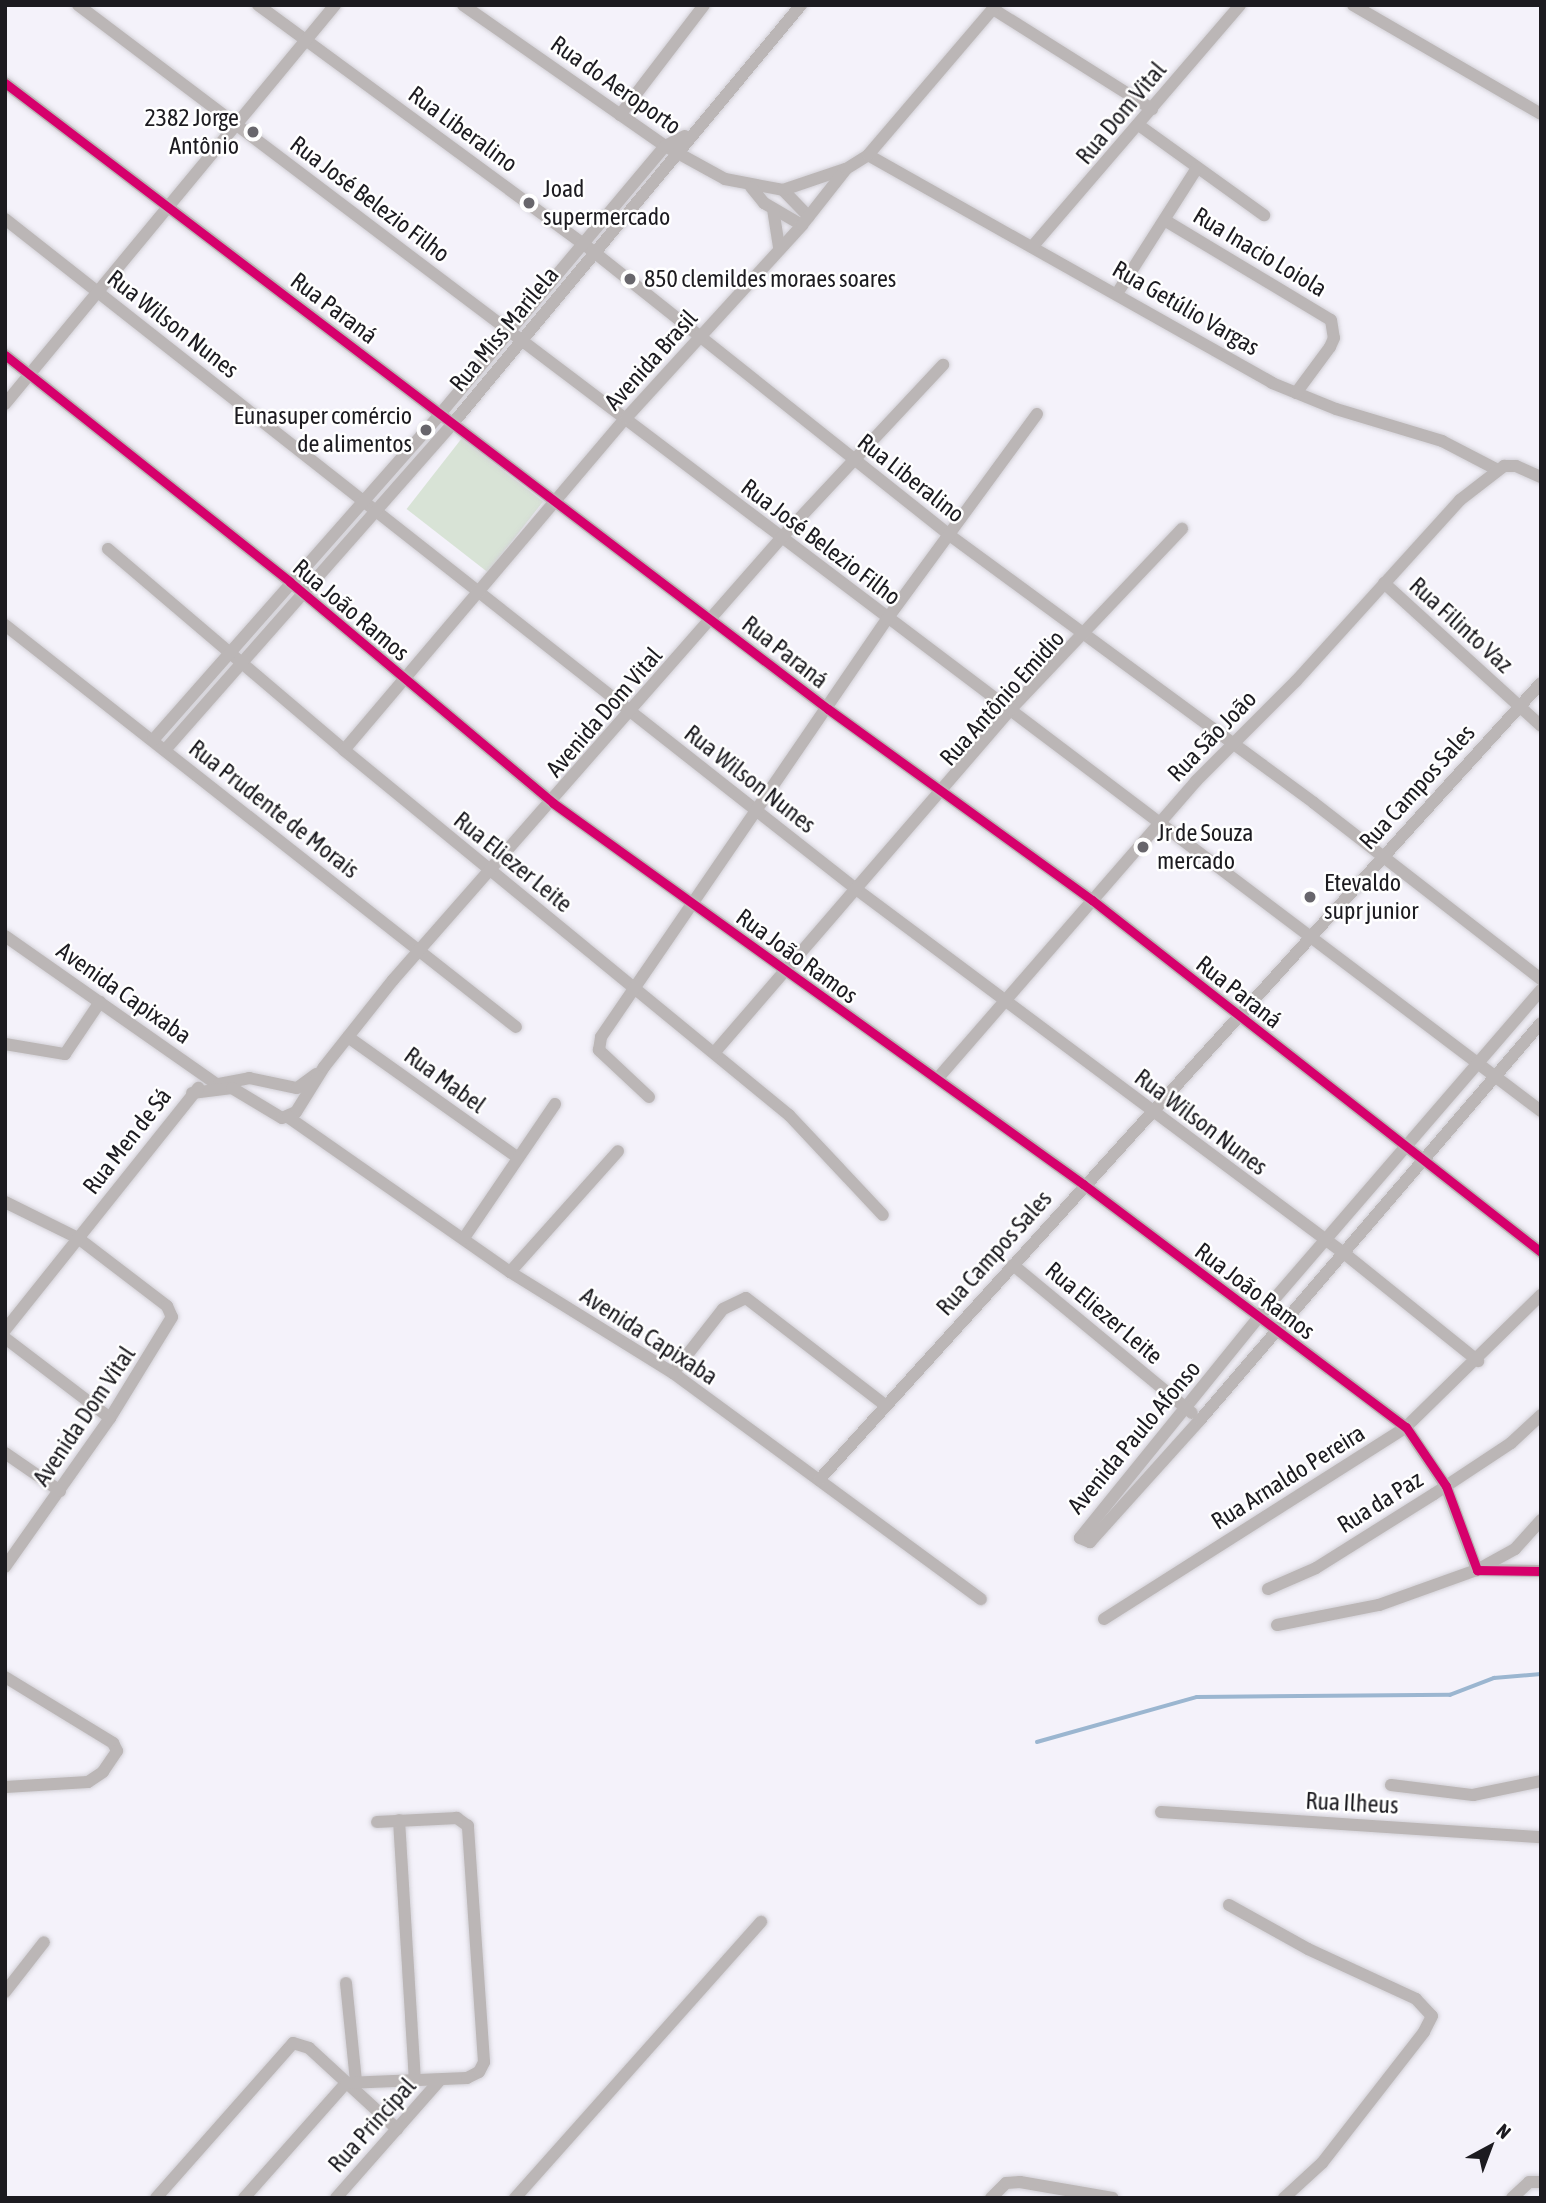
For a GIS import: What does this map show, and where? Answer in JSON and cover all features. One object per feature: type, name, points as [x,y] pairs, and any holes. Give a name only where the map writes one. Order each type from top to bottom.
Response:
[{"type":"street","name":"Rua José Belezio Filho","points":[[78,5],[626,418],[887,619],[1161,820],[1541,1111]]},
{"type":"street","name":"Rua Liberalino","points":[[258,5],[589,249],[948,534],[1084,637],[1233,743],[1541,979]]},
{"type":"street","points":[[5,404],[335,5]]},
{"type":"street","name":"Rua do Aeroporto","points":[[463,5],[671,149],[751,187]]},
{"type":"street","points":[[620,115],[704,5]]},
{"type":"street","points":[[671,149],[691,132],[800,5]]},
{"type":"street","name":"Rua Dom Vital","points":[[1032,247],[1140,126],[1152,108],[1240,5]]},
{"type":"street","points":[[1353,5],[1541,114]]},
{"type":"street","points":[[995,7],[1152,108]]},
{"type":"street","name":"Avenida Brasil","points":[[344,751],[406,682],[626,418],[806,221],[845,169],[868,155],[995,7]]},
{"type":"street","name":"Rua Paraná","points":[[5,83],[828,709],[941,794],[1092,901],[1541,1252]]},
{"type":"street","points":[[1140,126],[1264,215]]},
{"type":"street","name":"Rua Miss Marilela","points":[[165,750],[454,422],[522,340],[589,249],[671,149]]},
{"type":"street","name":"Rua Getúlio Vargas","points":[[868,155],[1296,393],[1442,441],[1496,469]]},
{"type":"street","points":[[1118,292],[1166,221],[1197,168]]},
{"type":"street","points":[[751,187],[783,191],[845,169]]},
{"type":"street","points":[[751,187],[773,209],[806,221]]},
{"type":"street","points":[[783,191],[806,221]]},
{"type":"street","points":[[773,209],[779,248]]},
{"type":"street","name":"Rua Wilson Nunes","points":[[5,219],[363,499],[477,595],[631,711],[856,889],[1345,1254],[1478,1361]]},
{"type":"street","name":"Rua Inacio Loiola","points":[[1166,221],[1331,320],[1334,338],[1330,347],[1296,393]]},
{"type":"street","name":"Rua Miss Marilela","points":[[153,740],[510,332],[589,249]]},
{"type":"street","name":"Rua João Ramos","points":[[5,355],[290,582],[553,803],[784,972],[938,1078],[1083,1184],[1277,1333],[1406,1427],[1446,1486],[1477,1570]]},
{"type":"street","name":"Avenida Dom Vital","points":[[282,1115],[419,950],[553,803],[782,537],[943,365]]},
{"type":"street","points":[[649,1097],[598,1050],[601,1037],[759,812],[887,619],[1037,414]]},
{"type":"street","points":[[1496,469],[1516,466],[1541,477]]},
{"type":"street","name":"Rua São João","points":[[938,1078],[1002,1000],[1161,820],[1460,500],[1496,469]]},
{"type":"street","name":"Rua Antônio Emidio","points":[[714,1053],[941,794],[1010,710],[1084,637],[1181,529]]},
{"type":"street","name":"Rua Eliezer Leite","points":[[108,549],[344,751],[789,1115],[883,1215]]},
{"type":"street","name":"Rua Filinto Vaz","points":[[1384,583],[1541,726]]},
{"type":"street","name":"Rua Prudente de Morais","points":[[5,625],[516,1027]]},
{"type":"street","name":"Rua Campos Sales","points":[[819,1480],[1083,1184],[1541,683]]},
{"type":"street","name":"Avenida Capixaba","points":[[5,936],[218,1084]]},
{"type":"street","name":"Avenida Paulo Afonso","points":[[1541,990],[1258,1318],[1082,1533],[1086,1543],[1277,1333],[1541,1023]]},
{"type":"street","points":[[5,1044],[65,1054],[100,1002]]},
{"type":"street","name":"Rua Mabel","points":[[348,1037],[517,1157]]},
{"type":"street","name":"Rua Men de Sá","points":[[5,1330],[192,1093],[248,1078],[289,1083],[297,1088],[324,1067]]},
{"type":"street","name":"Avenida Capixaba","points":[[192,1093],[232,1088],[282,1115],[510,1272],[673,1373],[981,1599]]},
{"type":"street","points":[[464,1238],[555,1104]]},
{"type":"street","points":[[510,1272],[618,1151]]},
{"type":"street","points":[[5,1202],[78,1238]]},
{"type":"street","name":"Avenida Dom Vital","points":[[5,1567],[60,1492],[171,1322],[166,1306],[78,1238]]},
{"type":"street","name":"Rua Eliezer Leite","points":[[1013,1265],[1200,1420]]},
{"type":"street","name":"Rua Arnaldo Pereira","points":[[1104,1619],[1406,1427],[1478,1361],[1541,1295]]},
{"type":"street","points":[[673,1373],[723,1309],[746,1298],[885,1405]]},
{"type":"street","points":[[5,1338],[110,1418]]},
{"type":"street","name":"Rua da Paz","points":[[1268,1589],[1316,1568],[1446,1486],[1511,1443],[1541,1415]]},
{"type":"street","points":[[5,1453],[60,1492]]},
{"type":"street","points":[[1277,1625],[1379,1605],[1477,1570],[1515,1549],[1541,1520]]},
{"type":"street","points":[[1477,1570],[1541,1571]]},
{"type":"street","points":[[5,1677],[113,1743],[114,1758],[88,1782],[5,1787]]},
{"type":"street","points":[[1391,1785],[1473,1795],[1541,1781]]},
{"type":"street","name":"Rua Ilheus","points":[[1161,1812],[1541,1837]]},
{"type":"street","points":[[244,2198],[351,2082],[440,2080],[476,2074],[484,2062],[468,1826],[457,1818],[377,1822]]},
{"type":"street","points":[[399,1820],[415,2080]]},
{"type":"street","points":[[1229,1905],[1308,1949],[1416,1999],[1432,2015],[1424,2032],[1322,2163],[1284,2198]]},
{"type":"street","points":[[515,2198],[761,1922]]},
{"type":"street","points":[[5,1992],[44,1942]]},
{"type":"street","points":[[346,1983],[351,2082]]},
{"type":"street","points":[[156,2198],[286,2047],[305,2045],[351,2082],[397,2129]]},
{"type":"street","name":"Rua Principal","points":[[336,2198],[440,2080]]},
{"type":"street","points":[[991,2198],[1006,2183],[1020,2182],[1113,2198]]},
{"type":"street","points":[[1512,2198],[1529,2182],[1541,2182]]},
{"type":"shaded area","points":[[462,438],[543,501],[488,572],[407,509]]},
{"type":"waterway","points":[[1037,1742],[1197,1697],[1450,1695],[1494,1678],[1541,1674]]},
{"type":"cycle path","points":[[5,83],[828,709],[1092,900],[1541,1252]]},
{"type":"cycle path","points":[[5,355],[290,582],[553,803],[1083,1184],[1406,1427],[1446,1486],[1477,1570],[1541,1571]]},
{"type":"place","name":"2382 Jorge Antônio","points":[[253,132]]},
{"type":"place","name":"Joad supermercado","points":[[529,203]]},
{"type":"place","name":"850 clemildes moraes soares","points":[[630,279]]},
{"type":"place","name":"Eunasuper comércio de alimentos","points":[[426,430]]},
{"type":"place","name":"Jr de Souza mercado","points":[[1143,847]]},
{"type":"place","name":"Etevaldo supr junior","points":[[1310,897]]}]
